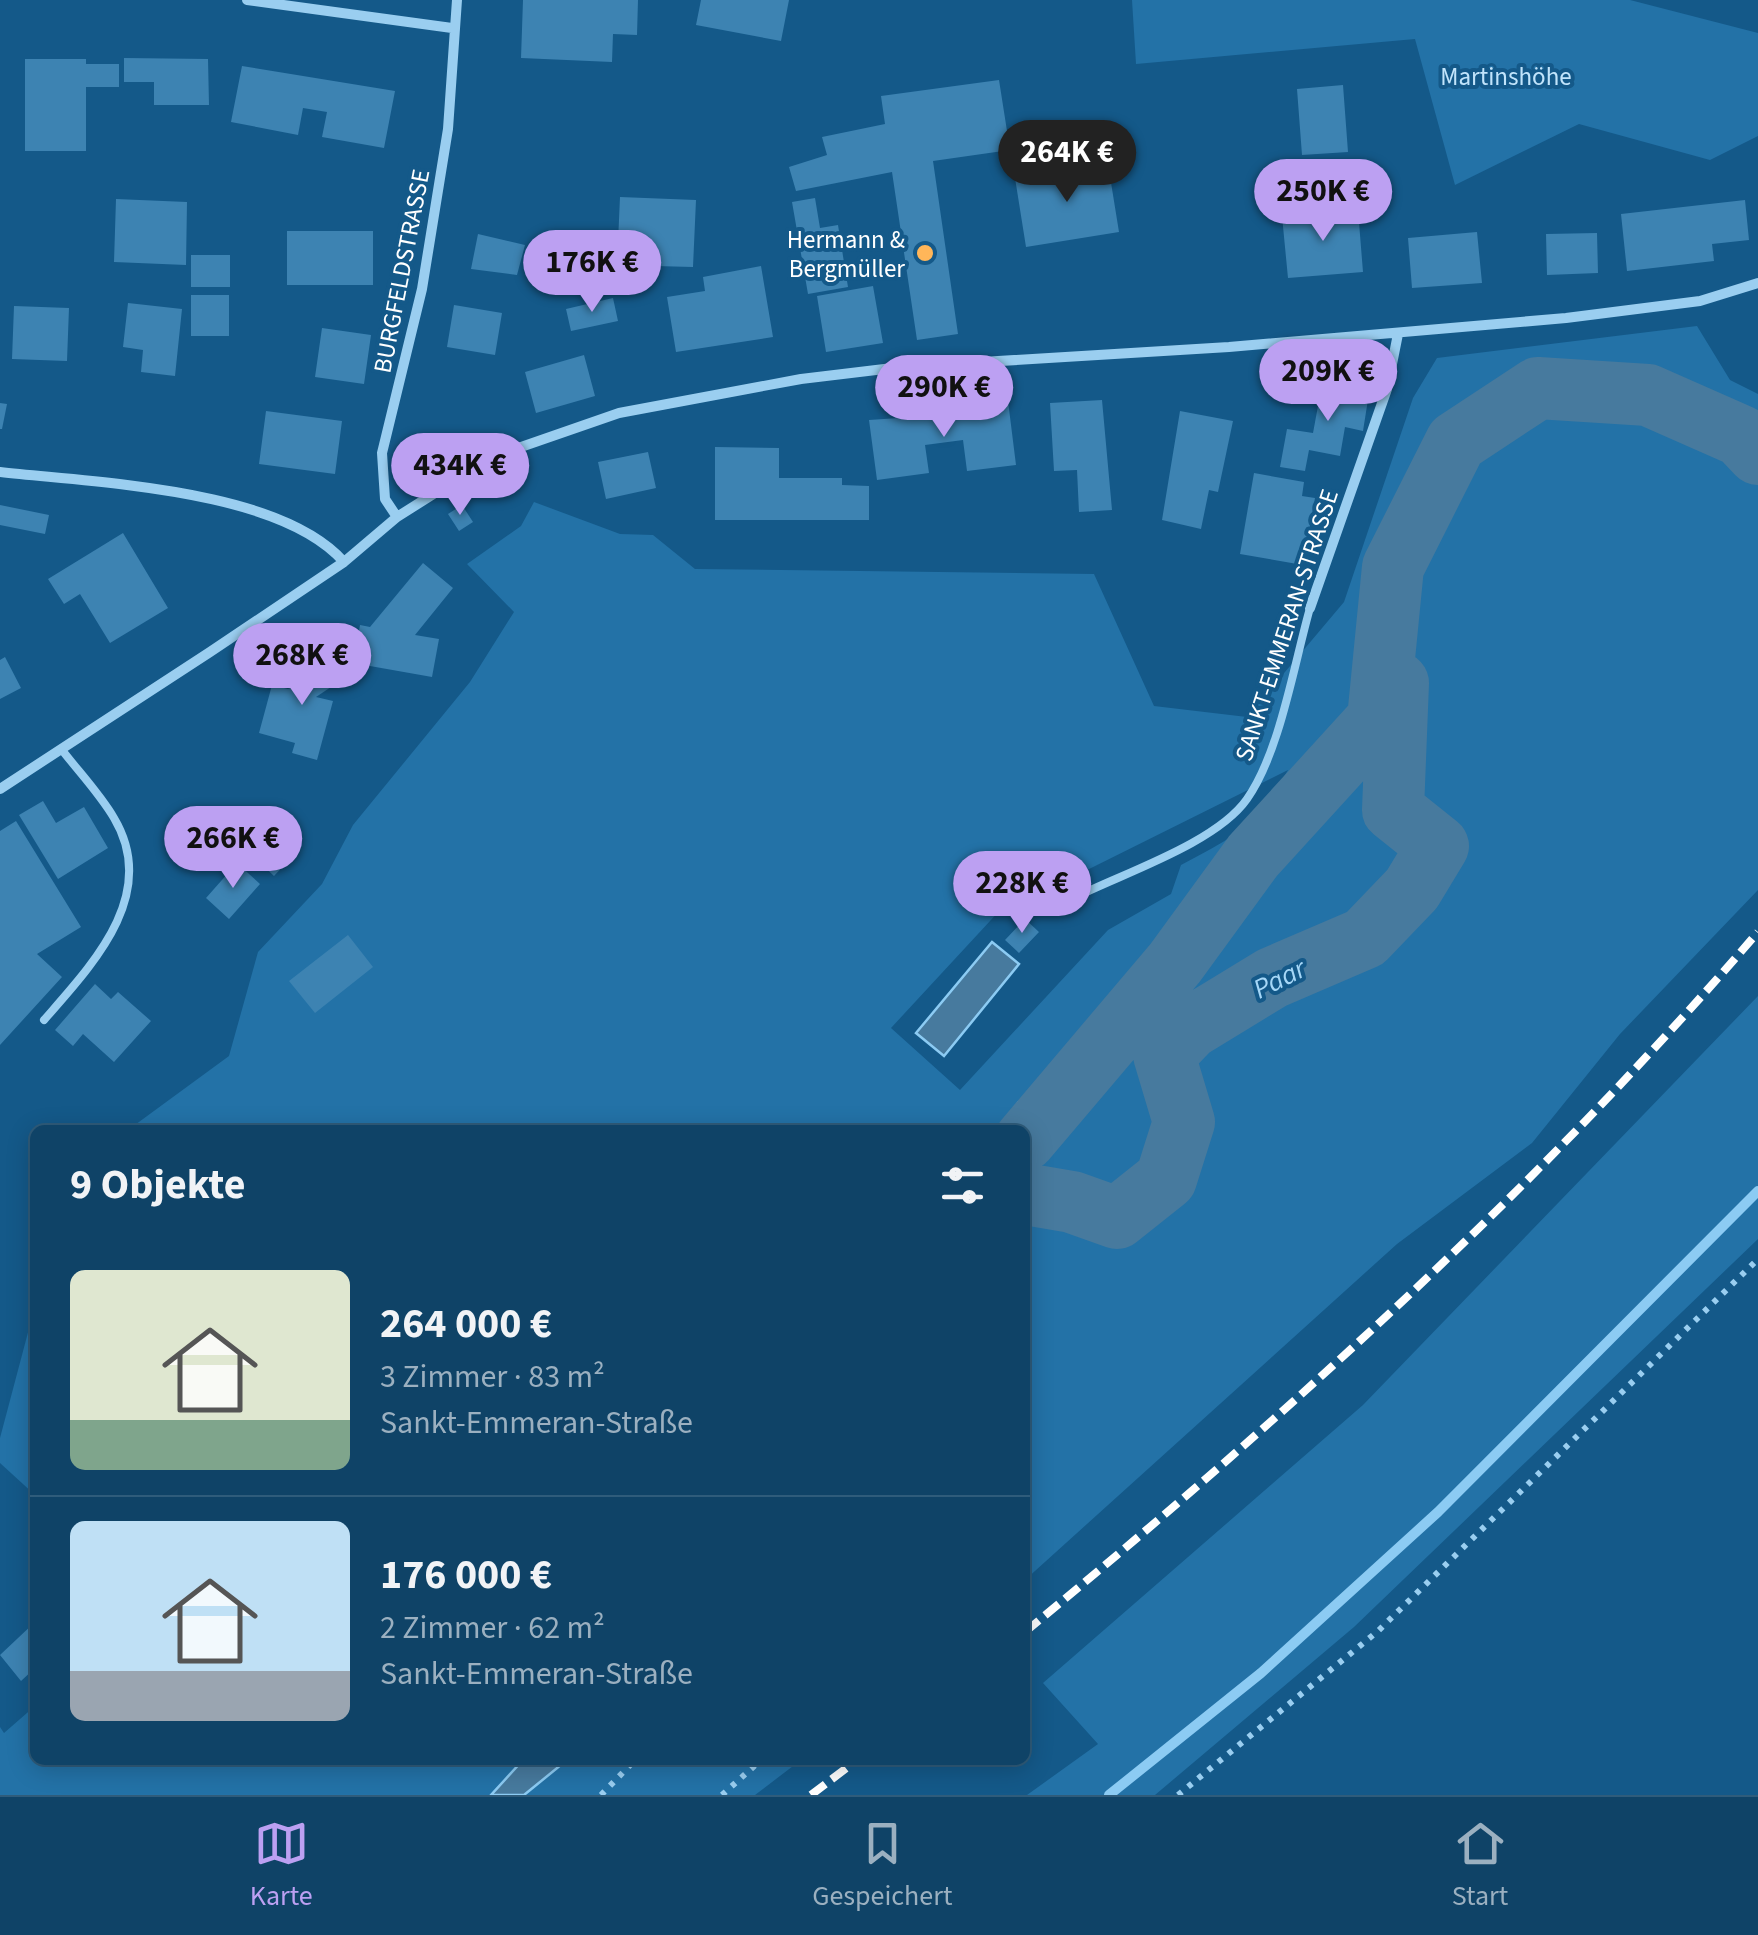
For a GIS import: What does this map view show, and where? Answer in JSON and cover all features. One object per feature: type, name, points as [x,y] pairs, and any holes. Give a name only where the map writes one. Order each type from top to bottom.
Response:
[{"type":"street","points":[[247,0],[452,28]]},
{"type":"street","name":"BURGFELDSTRASSE","points":[[396,518],[385,499],[382,453],[422,289],[448,129],[452,28],[457,0]]},
{"type":"street","points":[[0,789],[344,562],[396,518],[492,457],[619,413],[800,379],[919,365],[1398,334],[1700,302],[1758,283]]},
{"type":"street","name":"SANKT-EMMERAN-STRASSE","points":[[1310,608],[1387,389],[1398,334]]},
{"type":"street","points":[[0,472],[184,493],[296,524],[326,541],[344,562]]},
{"type":"lane","name":"SANKT-EMMERAN-STRASSE","points":[[1080,895],[1217,828],[1246,800],[1268,751],[1310,608]]},
{"type":"lane","points":[[44,1020],[96,961],[117,924],[129,888],[127,852],[115,819],[62,750]]},
{"type":"path","points":[[1178,1795],[1378,1631],[1758,1259]]},
{"type":"path","points":[[601,1795],[630,1765]]},
{"type":"path","points":[[722,1795],[755,1765]]},
{"type":"green space","name":"Martinshöhe","points":[[1132,0],[1630,0],[1758,33],[1758,136],[1710,160],[1579,124],[1455,185],[1415,39],[1136,64]]},
{"type":"green space","points":[[1697,326],[1730,380],[1758,394],[1758,890],[1620,1034],[1532,1143],[1397,1244],[1030,1575],[1030,1125],[135,1125],[229,1056],[258,952],[322,884],[353,825],[470,682],[514,612],[467,564],[521,526],[534,502],[620,534],[653,535],[695,569],[1094,574],[1154,706],[1247,717],[1344,602],[1413,398],[1437,358]],"holes":[[[1288,770],[1244,827],[1181,865],[1171,894],[1108,930],[960,1090],[891,1028],[1040,867],[1065,881]]]},
{"type":"green space","points":[[1758,996],[1758,1239],[1354,1627],[1155,1795],[1027,1795],[1098,1744],[1043,1683],[1363,1405]]},
{"type":"green space","points":[[30,1325],[30,1490],[0,1463],[0,1438]]},
{"type":"green space","points":[[30,1710],[30,1765],[518,1765],[491,1795],[0,1795],[0,1727],[4,1733]]},
{"type":"green space","points":[[561,1765],[794,1765],[755,1795],[524,1795]]},
{"type":"shaded area","points":[[992,942],[1019,964],[944,1056],[916,1033]]},
{"type":"shaded area","points":[[1018,1103],[1057,1125],[1030,1156],[1030,1125],[1010,1125]]},
{"type":"shaded area","points":[[518,1765],[561,1765],[524,1795],[491,1795]]},
{"type":"building","points":[[523,0],[638,0],[637,35],[613,34],[612,62],[521,58]]},
{"type":"building","points":[[701,0],[789,0],[781,41],[696,25]]},
{"type":"building","points":[[124,58],[208,59],[209,105],[154,105],[154,82],[124,82]]},
{"type":"building","points":[[25,59],[86,59],[86,64],[119,64],[119,87],[86,87],[86,151],[25,151]]},
{"type":"building","points":[[242,66],[395,91],[384,148],[322,137],[327,112],[303,108],[298,135],[231,122]]},
{"type":"building","name":"Hermann & Bergmüller","points":[[999,80],[1010,150],[933,161],[958,334],[917,340],[892,172],[796,191],[789,167],[827,155],[822,137],[885,124],[881,96]]},
{"type":"building","points":[[1343,85],[1348,152],[1302,155],[1297,89]]},
{"type":"building","points":[[1108,164],[1119,232],[1026,247],[1015,178]]},
{"type":"building","points":[[620,197],[696,200],[693,267],[617,265]]},
{"type":"building","points":[[815,198],[820,228],[838,225],[848,287],[808,294],[792,202]]},
{"type":"building","points":[[116,199],[187,202],[186,265],[114,262]]},
{"type":"building","points":[[1745,200],[1749,240],[1712,244],[1714,261],[1627,271],[1621,214]]},
{"type":"building","points":[[1358,210],[1363,272],[1288,278],[1282,216]]},
{"type":"building","points":[[287,231],[373,231],[373,285],[287,285]]},
{"type":"building","points":[[1477,232],[1482,283],[1412,288],[1408,238]]},
{"type":"building","points":[[1597,233],[1598,273],[1547,275],[1546,234]]},
{"type":"building","points":[[478,234],[525,245],[517,275],[471,269]]},
{"type":"building","points":[[191,255],[230,255],[230,287],[191,287]]},
{"type":"building","points":[[761,266],[773,337],[676,352],[667,297],[705,291],[703,277]]},
{"type":"building","points":[[873,286],[883,343],[826,352],[817,296]]},
{"type":"building","points":[[191,295],[229,295],[229,336],[191,336]]},
{"type":"building","points":[[613,298],[618,321],[571,331],[566,309]]},
{"type":"building","points":[[128,303],[182,309],[175,376],[141,372],[143,350],[123,347]]},
{"type":"building","points":[[454,305],[502,313],[495,355],[447,347]]},
{"type":"building","points":[[14,306],[69,308],[67,361],[12,359]]},
{"type":"building","points":[[322,328],[371,335],[364,384],[315,377]]},
{"type":"building","points":[[584,355],[595,396],[536,413],[525,372]]},
{"type":"building","points":[[1323,379],[1370,387],[1363,431],[1345,427],[1340,456],[1309,450],[1305,471],[1280,467],[1287,429],[1313,433]]},
{"type":"building","points":[[1102,400],[1112,510],[1079,512],[1077,470],[1054,471],[1050,403]]},
{"type":"building","points":[[1008,401],[1016,465],[967,471],[963,440],[925,445],[929,473],[877,480],[869,420],[959,414],[958,408]]},
{"type":"building","points":[[0,403],[7,404],[2,429],[0,429]]},
{"type":"building","points":[[266,411],[342,421],[335,474],[259,464]]},
{"type":"building","points":[[1180,411],[1233,421],[1218,492],[1209,490],[1201,529],[1162,520]]},
{"type":"building","points":[[715,447],[779,448],[779,478],[842,478],[842,485],[869,486],[869,520],[715,520]]},
{"type":"building","points":[[648,452],[656,488],[606,499],[598,462]]},
{"type":"building","points":[[1254,473],[1304,482],[1302,496],[1315,498],[1303,565],[1240,554]]},
{"type":"building","points":[[0,505],[49,515],[45,534],[0,525]]},
{"type":"building","points":[[462,505],[473,522],[459,531],[448,514]]},
{"type":"building","points":[[123,533],[168,608],[110,643],[80,594],[64,604],[48,579]]},
{"type":"building","points":[[423,563],[453,588],[415,635],[439,639],[432,677],[353,663],[360,625],[370,627]]},
{"type":"building","points":[[318,649],[340,681],[316,697],[333,701],[317,760],[292,753],[295,743],[259,733],[272,685],[288,689],[305,680],[294,665]]},
{"type":"building","points":[[5,657],[21,688],[0,699],[0,660]]},
{"type":"building","points":[[43,801],[56,823],[84,807],[108,848],[58,879],[19,815]]},
{"type":"building","points":[[16,821],[81,927],[37,954],[62,977],[0,1045],[0,831]]},
{"type":"building","points":[[275,822],[302,846],[274,876],[248,851]]},
{"type":"building","points":[[237,863],[260,884],[229,919],[206,898]]},
{"type":"building","points":[[1025,919],[1039,932],[1019,953],[1005,940]]},
{"type":"building","points":[[348,935],[373,967],[315,1013],[289,981]]},
{"type":"building","points":[[95,984],[111,999],[118,992],[151,1021],[114,1062],[83,1034],[73,1046],[55,1030]]},
{"type":"building","points":[[30,1627],[30,1673],[21,1681],[0,1655]]},
{"type":"waterway","name":"Paar","points":[[1030,1134],[1175,963],[1253,856],[1378,719],[1393,567],[1456,442],[1538,388],[1648,395],[1741,436],[1758,454]]},
{"type":"waterway","name":"Paar","points":[[1030,1195],[1072,1202],[1117,1218],[1166,1179],[1184,1122],[1164,1055],[1190,1028],[1272,978],[1365,938],[1412,889],[1438,846],[1393,810],[1398,683]]},
{"type":"waterway","points":[[1109,1795],[1261,1673],[1438,1512],[1758,1191]]},
{"type":"railway","points":[[1030,1628],[1219,1468],[1406,1297],[1587,1119],[1758,932]]},
{"type":"railway","points":[[811,1795],[850,1765]]},
{"type":"place","name":"Hermann & Bergmüller","points":[[925,253]]}]
